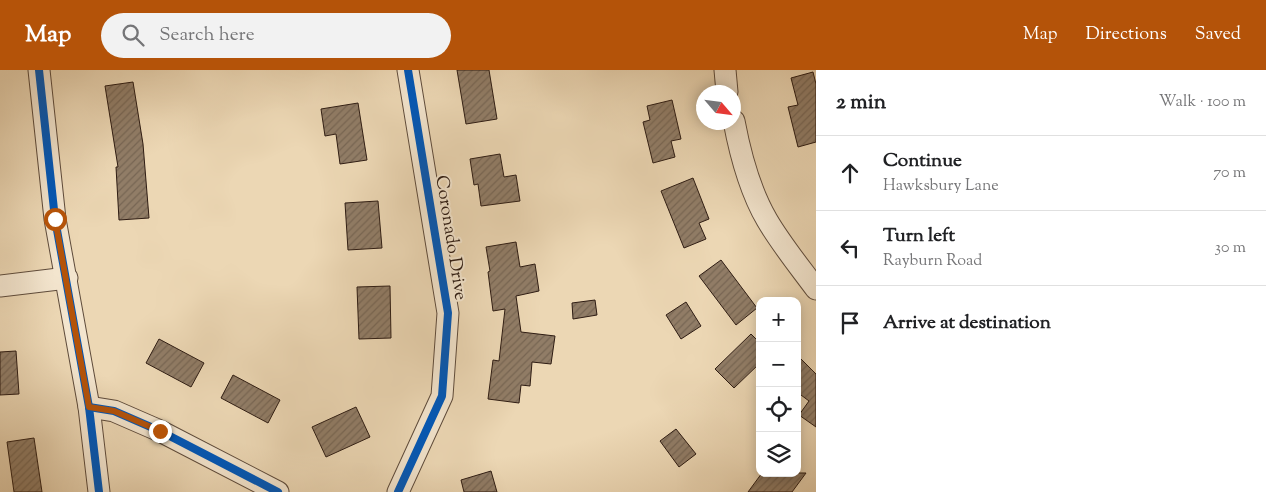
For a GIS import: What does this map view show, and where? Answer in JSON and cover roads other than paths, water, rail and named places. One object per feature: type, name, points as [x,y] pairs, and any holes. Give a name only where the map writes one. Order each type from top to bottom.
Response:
[{"type":"street","points":[[39,70],[55,219],[89,407],[99,492]]},
{"type":"street","name":"Coronado Drive","points":[[398,492],[442,396],[448,313],[408,70]]},
{"type":"street","points":[[724,70],[727,85]]},
{"type":"street","points":[[736,130],[747,173],[766,218],[816,289]]},
{"type":"street","points":[[0,286],[67,278]]},
{"type":"street","points":[[89,407],[114,411],[137,421],[278,492]]}]
